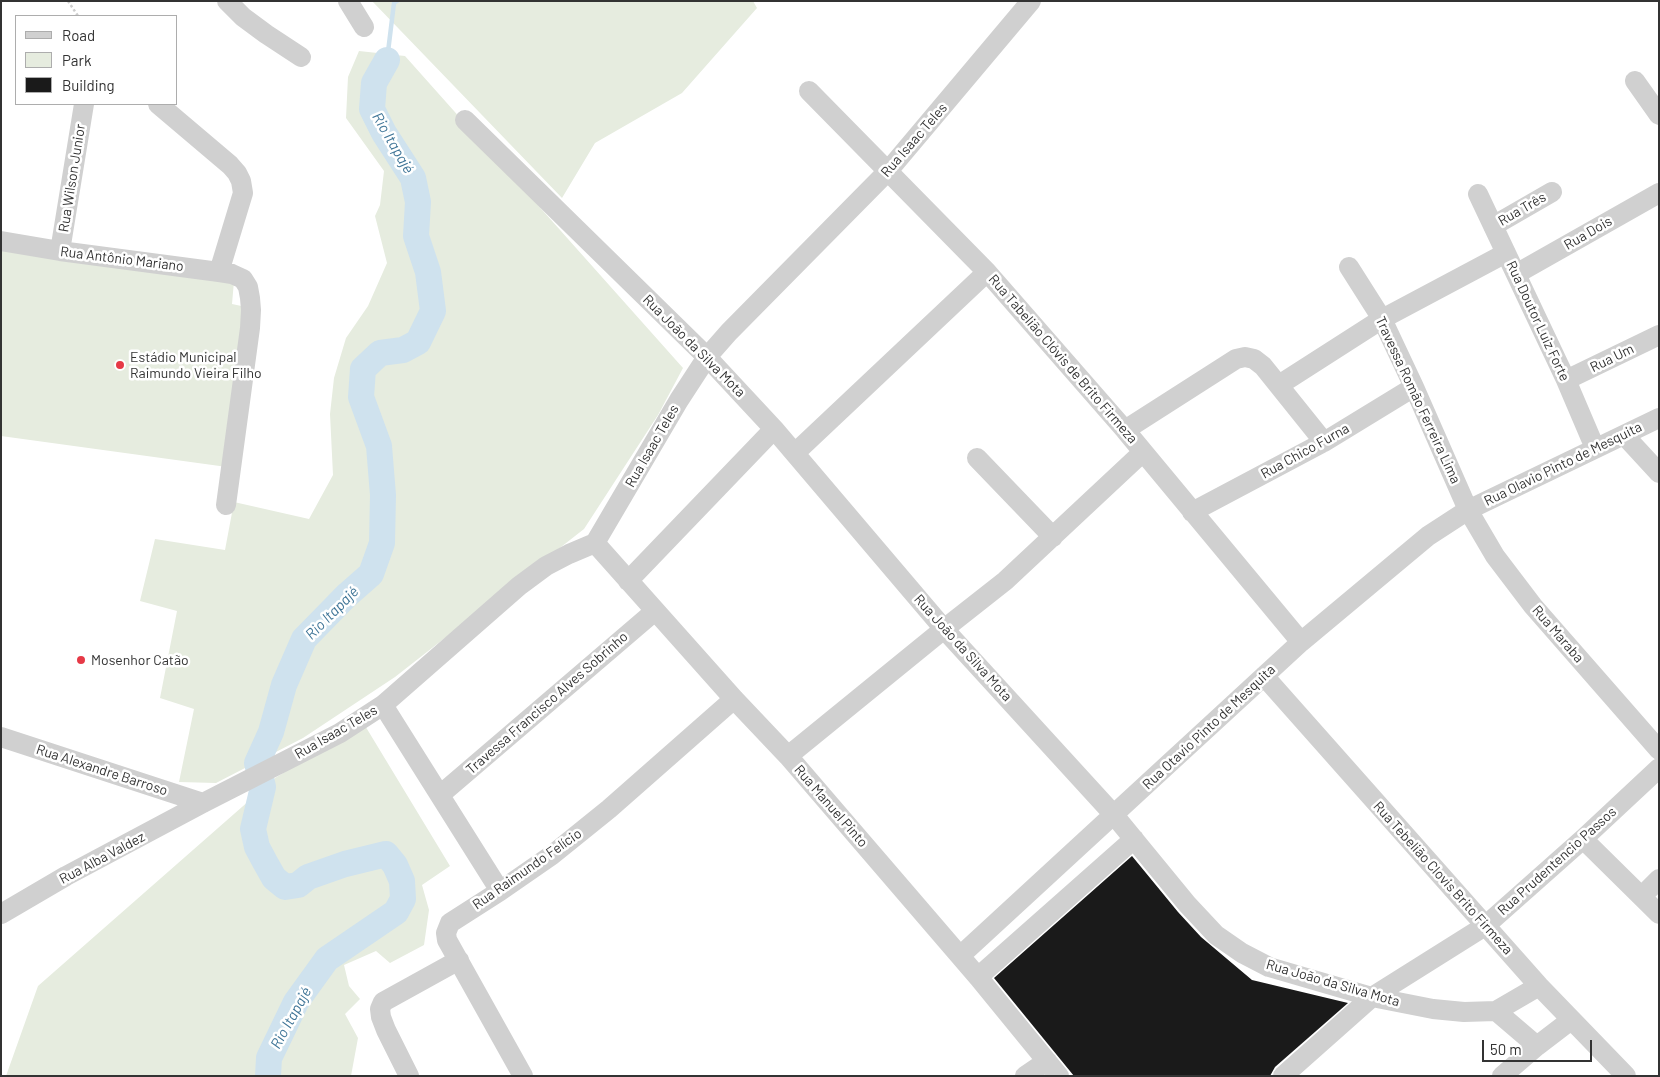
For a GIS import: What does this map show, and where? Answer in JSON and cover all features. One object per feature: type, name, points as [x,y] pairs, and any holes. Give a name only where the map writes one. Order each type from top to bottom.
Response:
[{"type":"street","points":[[227,1],[243,17],[301,57]]},
{"type":"street","points":[[348,1],[364,28]]},
{"type":"street","name":"Rua Isaac Teles","points":[[203,803],[340,733],[383,705],[519,586],[546,566],[595,543],[679,400],[706,358],[729,332],[888,171],[1031,1]]},
{"type":"street","points":[[1635,81],[1659,115]]},
{"type":"street","name":"Rua Tabelião Clóvis de Brito Firmeza","points":[[809,91],[987,272],[1125,430],[1301,642]]},
{"type":"street","name":"Rua Wilson Junior","points":[[60,251],[84,105]]},
{"type":"street","points":[[159,105],[230,165],[238,173],[241,181],[243,193],[219,272]]},
{"type":"street","name":"Rua João da Silva Mota","points":[[465,120],[706,358],[774,429],[944,629],[1114,815],[1187,904],[1216,934],[1242,953],[1269,968],[1372,997],[1433,1008],[1464,1012],[1496,1011],[1539,986]]},
{"type":"street","name":"Rua Três","points":[[1493,226],[1552,192]]},
{"type":"street","name":"Rua Dois","points":[[1516,274],[1659,193]]},
{"type":"street","name":"Rua Doutor Luiz Forte","points":[[1478,194],[1566,380],[1595,448]]},
{"type":"street","name":"Rua Antônio Mariano","points":[[1,240],[60,251],[232,274],[243,280],[248,287],[250,298],[250,328],[226,505]]},
{"type":"street","points":[[1279,385],[1382,319],[1506,253]]},
{"type":"street","name":"Travessa Romão Ferreira Lima","points":[[1350,267],[1382,319],[1468,510]]},
{"type":"street","points":[[795,453],[987,272]]},
{"type":"street","name":"Rua Um","points":[[1566,380],[1659,335]]},
{"type":"street","points":[[1125,430],[1236,359],[1245,357],[1254,359],[1263,366],[1324,442]]},
{"type":"street","name":"Rua Chico Furna","points":[[1192,512],[1324,442],[1414,387]]},
{"type":"street","name":"Rua Olavio Pinto de Mesquita","points":[[1468,510],[1659,418]]},
{"type":"street","points":[[628,581],[774,429]]},
{"type":"street","points":[[1624,435],[1659,473]]},
{"type":"street","points":[[788,756],[1005,581],[1143,452]]},
{"type":"street","points":[[977,458],[1053,537]]},
{"type":"street","name":"Rua Otavio Pinto de Mesquita","points":[[960,956],[1301,642],[1428,536],[1468,510]]},
{"type":"street","name":"Rua Maraba","points":[[1468,510],[1495,556],[1533,606],[1659,750]]},
{"type":"street","name":"Rua Manuel Pinto","points":[[595,543],[734,699],[788,756],[978,977],[1053,1069]]},
{"type":"street","name":"Travessa Francisco Alves Sobrinho","points":[[440,796],[655,611]]},
{"type":"street","name":"Rua Tebelião Clovis Brito Firmeza","points":[[1264,676],[1484,926],[1626,1076]]},
{"type":"street","name":"Rua Raimundo Felício","points":[[524,1076],[447,940],[446,933],[450,923],[552,855],[609,809],[734,699]]},
{"type":"street","points":[[383,705],[500,891]]},
{"type":"street","name":"Rua Alexandre Barroso","points":[[1,737],[203,803]]},
{"type":"street","name":"Rua Prudentencio Passos","points":[[1283,1076],[1372,997],[1484,926],[1583,839],[1659,768]]},
{"type":"street","name":"Rua Alba Valdez","points":[[1,914],[66,876],[203,803]]},
{"type":"street","points":[[978,977],[1134,839]]},
{"type":"street","points":[[1583,839],[1659,914]]},
{"type":"street","points":[[1642,896],[1659,878]]},
{"type":"street","points":[[408,1076],[386,1030],[380,1009],[384,1002],[459,960]]},
{"type":"street","points":[[1496,1011],[1537,1046]]},
{"type":"street","points":[[1502,1076],[1571,1020]]},
{"type":"street","points":[[1025,1076],[1053,1069]]},
{"type":"path","points":[[68,1],[77,15]]},
{"type":"green space","points":[[372,1],[753,1],[757,8],[682,93],[595,143],[562,198]]},
{"type":"green space","points":[[359,51],[405,56],[683,368],[658,415],[584,529],[395,677],[303,738],[216,783],[179,782],[194,709],[160,698],[177,611],[140,601],[155,539],[225,550],[234,502],[309,519],[333,475],[330,414],[334,378],[346,338],[368,306],[387,263],[375,216],[380,205],[384,171],[346,118],[348,77]]},
{"type":"green space","name":"Estádio Municipal Raimundo Vieira Filho","points":[[1,246],[234,281],[232,304],[246,307],[227,467],[1,436]]},
{"type":"green space","points":[[364,724],[450,866],[422,885],[429,910],[424,945],[390,963],[376,951],[344,965],[349,986],[360,999],[345,1014],[358,1038],[351,1076],[6,1076],[38,986],[275,778]]},
{"type":"building","points":[[1132,856],[1201,937],[1252,980],[1348,1003],[1275,1067],[1270,1076],[1074,1076],[994,978]]},
{"type":"waterway","name":"Rio Itapajé","points":[[387,60],[394,3],[397,1]]},
{"type":"waterway","name":"Rio Itapajé","points":[[268,1076],[269,1058],[296,1002],[327,959],[396,912],[403,899],[402,881],[395,865],[386,854],[345,864],[308,877],[298,885],[285,887],[274,878],[265,862],[257,847],[253,829],[263,787],[257,763],[271,732],[284,685],[304,639],[346,596],[371,574],[382,543],[383,495],[379,446],[361,397],[363,369],[380,353],[403,350],[418,342],[433,311],[428,272],[416,236],[418,202],[413,178],[384,133],[372,109],[374,83],[387,60]]},
{"type":"place","name":"Estádio Municipal Raimundo Vieira Filho","points":[[120,365]]},
{"type":"place","name":"Mosenhor Catão","points":[[81,660]]}]
